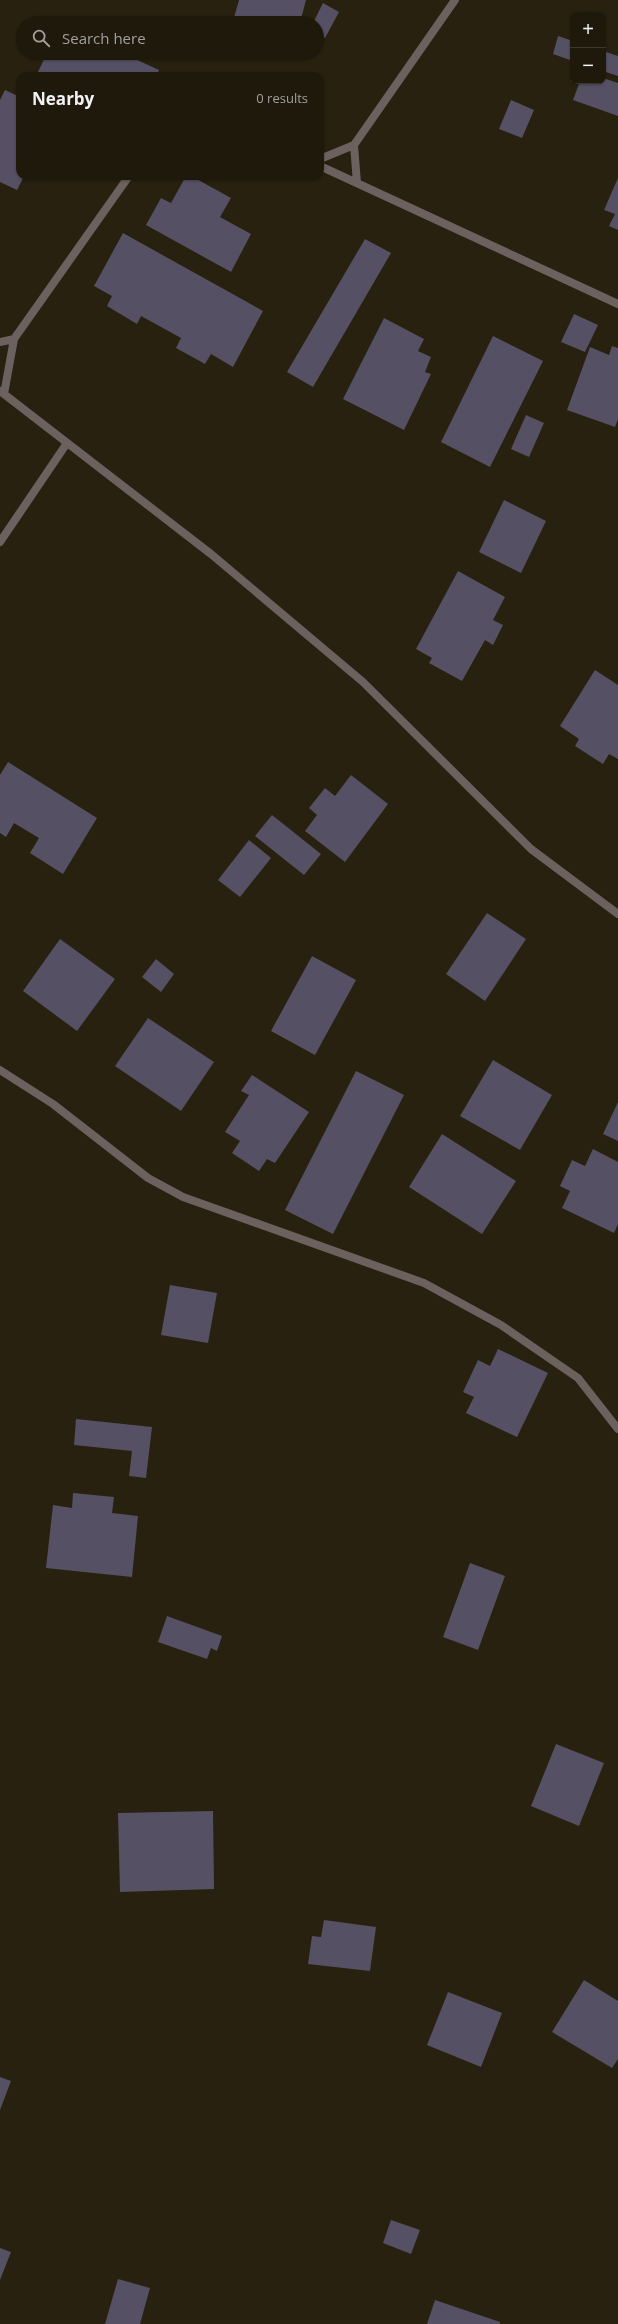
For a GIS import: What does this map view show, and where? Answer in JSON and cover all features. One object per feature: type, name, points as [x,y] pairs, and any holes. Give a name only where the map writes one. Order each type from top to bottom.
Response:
[{"type":"street","points":[[324,157],[354,145],[455,0]]},
{"type":"street","points":[[354,145],[357,183]]},
{"type":"street","points":[[324,168],[618,304]]},
{"type":"street","points":[[126,180],[14,339],[2,392],[210,554],[364,682],[531,849],[618,914]]},
{"type":"street","points":[[0,342],[14,339]]},
{"type":"street","points":[[0,542],[67,443]]},
{"type":"street","points":[[0,1070],[53,1104],[148,1178],[183,1197],[424,1283],[501,1325],[578,1378],[618,1429]]},
{"type":"building","points":[[239,0],[306,0],[302,16],[234,16]]},
{"type":"building","points":[[323,3],[339,12],[325,38],[324,16],[316,16]]},
{"type":"building","points":[[558,36],[570,40],[570,60],[553,54]]},
{"type":"building","points":[[606,52],[618,56],[618,76],[606,72]]},
{"type":"building","points":[[44,60],[137,60],[159,70],[158,72],[38,72]]},
{"type":"building","points":[[606,79],[618,83],[618,116],[573,100],[579,84],[606,84]]},
{"type":"building","points":[[5,90],[16,95],[16,180],[22,180],[17,190],[0,182],[0,100]]},
{"type":"building","points":[[511,100],[534,110],[522,138],[499,129]]},
{"type":"building","points":[[618,178],[618,230],[609,226],[615,214],[604,210]]},
{"type":"building","points":[[184,180],[198,180],[231,198],[220,217],[251,234],[231,272],[146,225],[161,198],[171,203]]},
{"type":"building","points":[[123,233],[263,311],[233,367],[211,354],[205,364],[176,348],[181,338],[141,316],[137,324],[107,306],[112,296],[94,286]]},
{"type":"building","points":[[365,239],[391,253],[313,387],[287,372]]},
{"type":"building","points":[[574,314],[598,325],[585,352],[561,342]]},
{"type":"building","points":[[384,318],[424,339],[418,351],[431,357],[425,372],[431,374],[404,430],[343,399]]},
{"type":"building","points":[[493,336],[543,361],[490,467],[441,442]]},
{"type":"building","points":[[612,346],[618,348],[618,419],[615,427],[567,410],[590,347],[609,355]]},
{"type":"building","points":[[526,415],[544,423],[529,457],[511,449]]},
{"type":"building","points":[[504,500],[546,521],[521,573],[479,552]]},
{"type":"building","points":[[458,571],[505,597],[493,620],[503,625],[493,645],[485,640],[462,681],[429,663],[432,658],[416,649]]},
{"type":"building","points":[[595,670],[618,685],[618,759],[609,754],[603,764],[575,746],[579,739],[560,726]]},
{"type":"building","points":[[8,762],[97,818],[63,874],[30,853],[39,838],[14,823],[6,837],[0,833],[0,775]]},
{"type":"building","points":[[351,775],[388,804],[345,862],[305,831],[317,815],[309,808],[325,788],[335,796]]},
{"type":"building","points":[[272,815],[321,854],[304,875],[255,836]]},
{"type":"building","points":[[249,840],[271,858],[240,897],[218,880]]},
{"type":"building","points":[[487,913],[526,939],[485,1001],[446,974]]},
{"type":"building","points":[[60,939],[115,979],[77,1031],[23,991]]},
{"type":"building","points":[[312,956],[356,980],[315,1055],[271,1031]]},
{"type":"building","points":[[156,959],[174,974],[161,992],[142,977]]},
{"type":"building","points":[[148,1018],[214,1062],[181,1111],[115,1066]]},
{"type":"building","points":[[493,1060],[552,1095],[520,1150],[460,1116]]},
{"type":"building","points":[[356,1071],[404,1095],[333,1234],[285,1210]]},
{"type":"building","points":[[252,1075],[309,1112],[275,1163],[267,1159],[259,1171],[232,1153],[240,1141],[225,1132],[249,1095],[241,1091]]},
{"type":"building","points":[[618,1102],[618,1141],[603,1134]]},
{"type":"building","points":[[442,1134],[516,1181],[482,1234],[409,1187]]},
{"type":"building","points":[[593,1149],[618,1162],[618,1224],[614,1233],[562,1208],[570,1191],[560,1186],[572,1160],[585,1166]]},
{"type":"building","points":[[170,1285],[217,1293],[208,1343],[161,1335]]},
{"type":"building","points":[[498,1349],[548,1373],[517,1437],[466,1413],[474,1397],[463,1392],[478,1360],[490,1366]]},
{"type":"building","points":[[76,1419],[152,1427],[146,1478],[129,1476],[132,1451],[74,1445]]},
{"type":"building","points":[[73,1493],[114,1497],[112,1513],[138,1516],[132,1577],[46,1568],[53,1505],[72,1508]]},
{"type":"building","points":[[470,1563],[505,1576],[478,1650],[443,1637]]},
{"type":"building","points":[[167,1616],[222,1636],[217,1651],[211,1648],[207,1659],[158,1642]]},
{"type":"building","points":[[556,1744],[604,1763],[579,1826],[531,1806]]},
{"type":"building","points":[[213,1811],[214,1889],[120,1892],[118,1813]]},
{"type":"building","points":[[324,1920],[376,1927],[370,1971],[308,1964],[312,1936],[321,1937]]},
{"type":"building","points":[[584,1980],[618,2001],[618,2059],[612,2068],[552,2032]]},
{"type":"building","points":[[448,1992],[502,2013],[481,2067],[427,2045]]},
{"type":"building","points":[[0,2077],[11,2081],[0,2110]]},
{"type":"building","points":[[391,2220],[420,2230],[411,2254],[383,2243]]},
{"type":"building","points":[[0,2248],[11,2252],[0,2280]]},
{"type":"building","points":[[118,2279],[150,2288],[140,2324],[105,2324]]},
{"type":"building","points":[[435,2300],[500,2322],[500,2324],[427,2324]]}]
